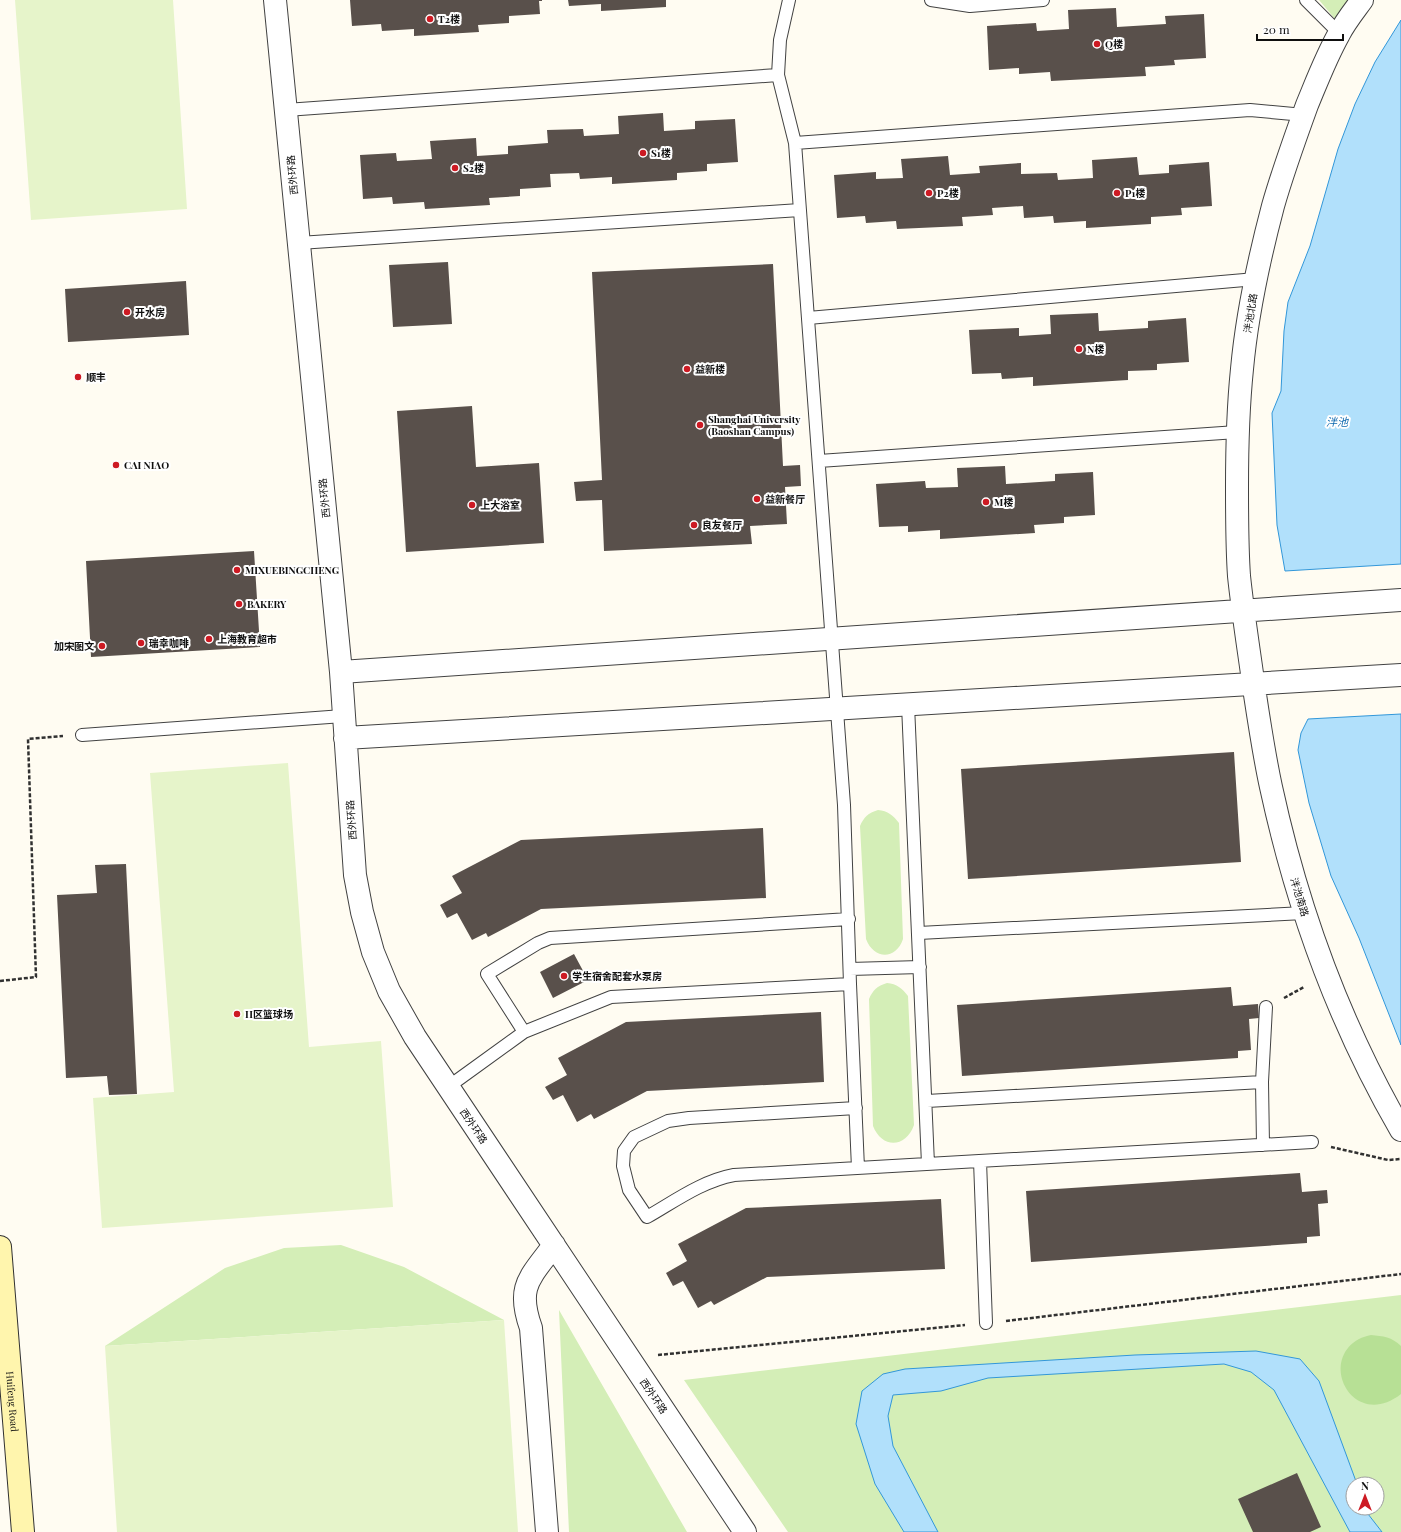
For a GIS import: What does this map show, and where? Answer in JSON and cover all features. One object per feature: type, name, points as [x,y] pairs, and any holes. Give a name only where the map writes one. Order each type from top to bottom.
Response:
[{"type":"street","name":"西外环路","points":[[275,0],[341,672],[355,875],[362,912],[373,952],[388,991],[415,1037],[745,1532]]},
{"type":"street","name":"泮池北路","points":[[1248,648],[1239,567],[1237,432],[1242,368],[1251,304],[1264,241],[1281,179],[1304,115],[1317,81],[1339,33],[1362,0]]},
{"type":"street","points":[[341,672],[1401,600]]},
{"type":"street","name":"泮池南路","points":[[1248,648],[1270,784],[1285,849],[1304,912],[1327,976],[1353,1038],[1383,1099],[1401,1130]]},
{"type":"street","points":[[345,738],[1401,675]]},
{"type":"street","points":[[547,1532],[531,1328],[526,1312],[524,1296],[528,1280],[554,1245]]},
{"type":"street","name":"Huifeng Road","points":[[0,1247],[23,1532]]},
{"type":"lane","points":[[790,0],[780,40],[778,75],[795,143],[833,639],[844,805],[858,1168]]},
{"type":"lane","points":[[931,0],[970,6],[1044,0]]},
{"type":"lane","points":[[1306,0],[1339,33]]},
{"type":"lane","points":[[286,110],[778,75]]},
{"type":"lane","points":[[795,143],[1250,110],[1304,115]]},
{"type":"lane","points":[[299,243],[800,210]]},
{"type":"lane","points":[[808,318],[1256,279]]},
{"type":"lane","points":[[819,461],[1237,432]]},
{"type":"lane","points":[[908,705],[928,1164]]},
{"type":"lane","points":[[82,735],[343,716]]},
{"type":"lane","points":[[919,933],[1304,912]]},
{"type":"lane","points":[[524,1032],[487,974],[538,943],[550,938],[849,919]]},
{"type":"lane","points":[[850,969],[920,967]]},
{"type":"lane","points":[[448,1086],[524,1032],[611,997],[850,984]]},
{"type":"lane","points":[[1264,1145],[1262,1082],[1266,1007]]},
{"type":"lane","points":[[926,1101],[1262,1082]]},
{"type":"lane","points":[[856,1108],[689,1118],[668,1121],[634,1137],[624,1151],[623,1166],[629,1190],[648,1217],[708,1182],[734,1175],[1312,1142]]},
{"type":"lane","points":[[980,1161],[986,1323]]},
{"type":"path","points":[[0,981],[36,977],[28,738],[82,735]]},
{"type":"path","points":[[1266,1007],[1327,976]]},
{"type":"path","points":[[1312,1142],[1388,1160],[1401,1159]]},
{"type":"path","points":[[629,1358],[986,1323],[1401,1274]]},
{"type":"green space","points":[[15,0],[173,0],[187,209],[31,220]]},
{"type":"green space","points":[[1319,0],[1350,0],[1335,19]]},
{"type":"green space","name":"H区篮球场","points":[[288,763],[309,1047],[381,1041],[393,1207],[102,1228],[93,1098],[174,1092],[150,773]]},
{"type":"green space","points":[[878,810],[885,811],[890,814],[899,823],[903,939],[900,946],[895,951],[885,955],[874,951],[866,939],[860,826],[867,816]]},
{"type":"green space","points":[[887,983],[894,984],[899,987],[908,996],[914,1125],[910,1133],[905,1138],[894,1143],[882,1139],[877,1134],[873,1126],[869,999],[876,989]]},
{"type":"green space","points":[[341,1245],[404,1267],[504,1320],[105,1346],[225,1268],[284,1248]]},
{"type":"green space","points":[[1401,1295],[1401,1532],[788,1532],[684,1380]]},
{"type":"green space","points":[[559,1310],[687,1532],[569,1532]]},
{"type":"green space","points":[[504,1320],[518,1532],[117,1532],[105,1346]]},
{"type":"green space","points":[[1371,1335],[1387,1338],[1401,1346],[1401,1394],[1384,1403],[1369,1404],[1356,1399],[1347,1389],[1341,1376],[1341,1362],[1347,1349],[1359,1339]]},
{"type":"water","name":"泮池","points":[[1401,20],[1401,564],[1285,571],[1277,525],[1272,413],[1281,391],[1284,331],[1288,302],[1310,246],[1338,149],[1355,104],[1375,62]]},
{"type":"water","points":[[1401,714],[1401,1045],[1359,938],[1331,876],[1309,803],[1298,750],[1301,733],[1308,719]]},
{"type":"water","points":[[1256,1351],[1300,1359],[1319,1381],[1354,1476],[1345,1476],[1345,1516],[1370,1516],[1382,1532],[1350,1532],[1274,1390],[1251,1372],[1224,1364],[988,1378],[941,1391],[893,1395],[888,1416],[893,1446],[938,1532],[904,1532],[875,1484],[856,1424],[862,1391],[883,1374],[905,1369],[1135,1355]]},
{"type":"building","name":"T2楼","points":[[350,0],[542,1],[539,1],[540,14],[509,16],[509,23],[478,25],[479,32],[414,36],[414,29],[382,31],[381,24],[352,26]]},
{"type":"building","points":[[568,0],[666,0],[666,7],[601,11],[601,4],[569,6]]},
{"type":"building","name":"Q楼","points":[[1116,8],[1117,27],[1166,24],[1165,16],[1204,14],[1206,58],[1174,60],[1175,65],[1145,67],[1146,76],[1051,81],[1050,72],[1019,74],[1019,68],[989,70],[987,26],[1036,23],[1037,31],[1069,29],[1068,10]]},
{"type":"building","points":[[663,113],[664,131],[695,129],[695,121],[735,119],[738,162],[707,164],[707,171],[677,173],[677,180],[612,184],[612,177],[580,179],[579,173],[550,174],[551,187],[520,189],[520,196],[489,198],[490,205],[425,209],[424,202],[393,204],[392,197],[363,199],[360,155],[396,153],[397,161],[432,159],[430,141],[476,138],[477,156],[508,154],[508,146],[548,143],[547,130],[583,129],[584,136],[619,134],[618,116]]},
{"type":"building","points":[[948,156],[950,175],[980,173],[979,166],[1021,163],[1021,174],[1057,173],[1058,180],[1093,178],[1092,160],[1137,157],[1139,175],[1169,173],[1169,165],[1209,162],[1212,206],[1181,208],[1182,215],[1151,217],[1151,224],[1086,228],[1086,221],[1054,223],[1053,216],[1024,218],[1023,206],[992,208],[993,215],[962,217],[963,226],[897,229],[896,221],[866,223],[865,216],[837,218],[834,175],[876,172],[876,179],[903,178],[901,159]]},
{"type":"building","points":[[448,262],[452,324],[393,327],[389,265]]},
{"type":"building","name":"益新楼","points":[[773,264],[783,466],[800,465],[801,486],[785,487],[787,524],[750,526],[752,544],[604,551],[602,500],[576,501],[574,482],[602,480],[592,272]]},
{"type":"building","name":"开水房","points":[[186,281],[189,335],[68,342],[65,289]]},
{"type":"building","name":"N楼","points":[[1098,313],[1099,331],[1148,328],[1148,321],[1186,318],[1189,362],[1157,364],[1157,370],[1128,371],[1128,380],[1033,386],[1033,377],[1002,379],[1001,373],[972,374],[969,330],[1019,328],[1019,336],[1051,334],[1050,315]]},
{"type":"building","name":"上大浴室","points":[[472,406],[476,467],[539,463],[544,543],[406,552],[397,411]]},
{"type":"building","name":"M楼","points":[[1005,466],[1006,484],[1055,481],[1055,474],[1093,472],[1095,515],[1064,517],[1064,523],[1034,525],[1035,533],[940,539],[940,530],[908,532],[908,526],[879,527],[876,484],[925,481],[926,488],[958,487],[957,468]]},
{"type":"building","points":[[254,551],[260,647],[91,657],[86,561]]},
{"type":"building","points":[[1234,752],[1241,862],[968,879],[961,769]]},
{"type":"building","points":[[763,828],[766,898],[541,909],[488,937],[486,933],[472,940],[457,913],[447,918],[440,905],[462,893],[452,876],[521,840]]},
{"type":"building","points":[[126,864],[137,1094],[109,1095],[107,1076],[66,1078],[57,895],[97,893],[95,865]]},
{"type":"building","name":"学生宿舍配套水泵房","points":[[574,954],[588,980],[553,998],[540,972]]},
{"type":"building","points":[[1231,987],[1233,1006],[1258,1004],[1259,1018],[1249,1019],[1251,1050],[1238,1051],[1238,1058],[962,1076],[957,1005]]},
{"type":"building","points":[[821,1012],[824,1082],[647,1091],[594,1119],[591,1114],[577,1122],[563,1095],[553,1100],[545,1087],[567,1075],[558,1058],[626,1022]]},
{"type":"building","points":[[1300,1173],[1302,1192],[1327,1190],[1328,1203],[1318,1204],[1320,1236],[1307,1237],[1307,1243],[1031,1262],[1026,1191]]},
{"type":"building","points":[[941,1199],[945,1269],[767,1277],[714,1305],[711,1301],[698,1308],[683,1281],[673,1286],[666,1273],[687,1261],[678,1244],[746,1208]]},
{"type":"building","points":[[1297,1473],[1321,1527],[1310,1532],[1253,1532],[1238,1499]]},
{"type":"place","name":"T2楼","points":[[430,19]]},
{"type":"place","name":"Q楼","points":[[1097,44]]},
{"type":"place","name":"S1楼","points":[[643,153]]},
{"type":"place","name":"S2楼","points":[[455,168]]},
{"type":"place","name":"P2楼","points":[[929,193]]},
{"type":"place","name":"P1楼","points":[[1117,193]]},
{"type":"place","name":"开水房","points":[[127,312]]},
{"type":"place","name":"N楼","points":[[1079,349]]},
{"type":"place","name":"益新楼","points":[[687,369]]},
{"type":"place","name":"顺丰","points":[[78,377]]},
{"type":"place","name":"Shanghai University (Baoshan Campus)","points":[[700,425]]},
{"type":"place","name":"CAI NIAO","points":[[116,465]]},
{"type":"place","name":"益新餐厅","points":[[757,499]]},
{"type":"place","name":"M楼","points":[[986,502]]},
{"type":"place","name":"上大浴室","points":[[472,505]]},
{"type":"place","name":"良友餐厅","points":[[694,525]]},
{"type":"place","name":"MIXUEBINGCHENG","points":[[237,570]]},
{"type":"place","name":"BAKERY","points":[[239,604]]},
{"type":"place","name":"上海教育超市","points":[[209,639]]},
{"type":"place","name":"瑞幸咖啡","points":[[141,643]]},
{"type":"place","name":"加宋图文","points":[[102,646]]},
{"type":"place","name":"学生宿舍配套水泵房","points":[[564,976]]},
{"type":"place","name":"H区篮球场","points":[[237,1014]]}]
